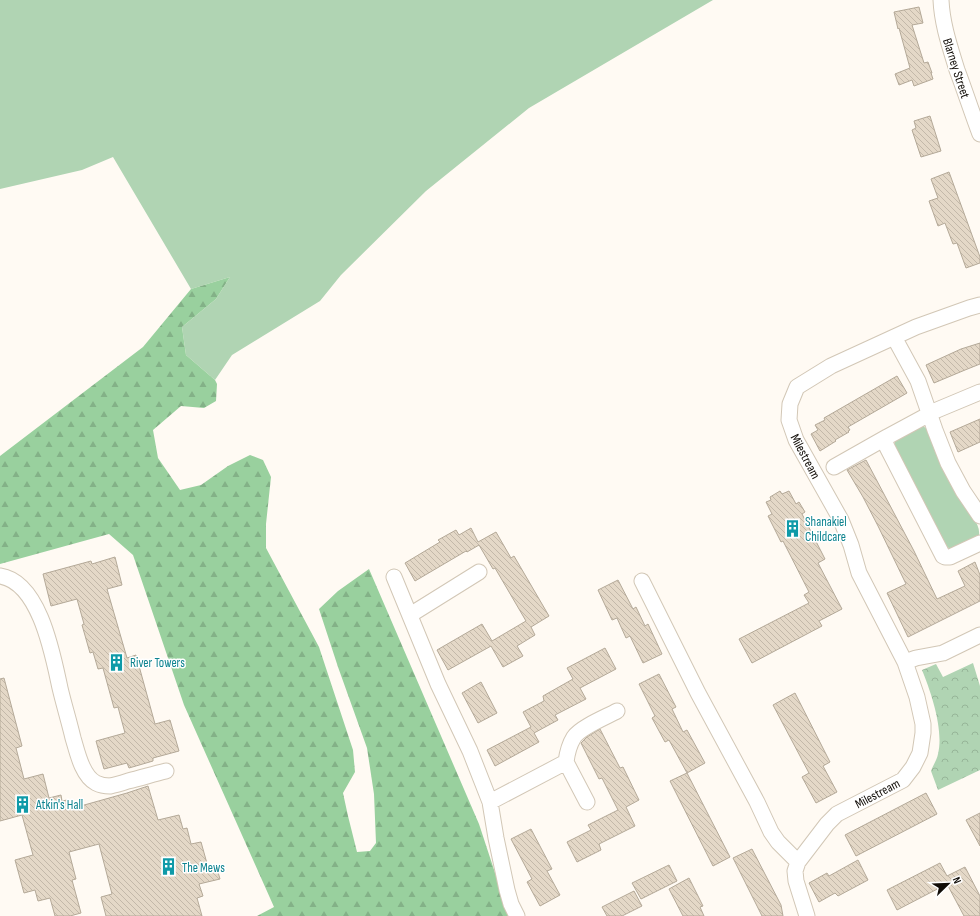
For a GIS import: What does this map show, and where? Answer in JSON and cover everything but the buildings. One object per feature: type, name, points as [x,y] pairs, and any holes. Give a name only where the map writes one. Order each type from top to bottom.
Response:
[{"type":"street","name":"Blarney Street","points":[[941,0],[945,30],[980,134]]},
{"type":"street","name":"Milestream","points":[[798,862],[827,824],[837,814],[903,780],[914,767],[920,753],[923,742],[923,724],[917,696],[905,662],[859,573],[851,545],[841,520],[796,440],[788,420],[790,404],[797,387],[831,366],[916,327],[980,305]]},
{"type":"street","points":[[894,337],[918,381],[939,442],[948,463],[980,516]]},
{"type":"street","points":[[834,467],[929,414],[980,392]]},
{"type":"street","points":[[887,437],[887,447],[943,556],[950,557],[980,544]]},
{"type":"street","points":[[410,615],[479,572]]},
{"type":"street","points":[[0,576],[22,588],[32,600],[39,614],[51,649],[79,760],[89,778],[94,783],[111,786],[166,771]]},
{"type":"street","points":[[394,577],[438,684],[470,751],[490,802],[503,872],[511,904],[517,916]]},
{"type":"street","points":[[642,581],[698,693],[757,802],[771,832],[778,842],[798,862],[796,881],[807,916]]},
{"type":"street","points":[[905,662],[916,658],[942,653],[980,634]]},
{"type":"street","points":[[587,802],[566,762],[569,748],[574,737],[588,726],[617,710]]},
{"type":"street","points":[[490,802],[566,762]]},
{"type":"green space","points":[[0,0],[713,0],[529,108],[426,191],[341,275],[320,301],[232,355],[215,380],[186,355],[182,327],[216,299],[230,277],[191,289],[113,157],[82,170],[0,189]]},
{"type":"green space","points":[[230,277],[216,299],[182,327],[186,355],[215,380],[217,384],[216,401],[204,408],[181,406],[153,430],[158,458],[180,490],[201,485],[228,466],[250,455],[263,460],[271,477],[266,524],[266,548],[319,647],[353,750],[355,772],[343,793],[357,852],[370,851],[376,843],[374,794],[367,748],[319,609],[338,591],[369,569],[479,824],[511,916],[257,916],[274,907],[184,705],[133,555],[109,534],[0,564],[0,456],[143,347],[191,289]]},
{"type":"green space","points":[[923,426],[927,429],[954,485],[979,528],[979,536],[950,549],[946,546],[894,446],[897,439]]},
{"type":"green space","points":[[973,663],[980,686],[980,770],[938,790],[931,771],[937,756],[939,744],[938,723],[933,700],[922,670],[936,664],[943,677]]},
{"type":"place","name":"Shanakiel Childcare","points":[[792,528]]},
{"type":"place","name":"River Towers","points":[[117,662]]},
{"type":"place","name":"Atkin's Hall","points":[[23,804]]},
{"type":"place","name":"The Mews","points":[[169,867]]}]
